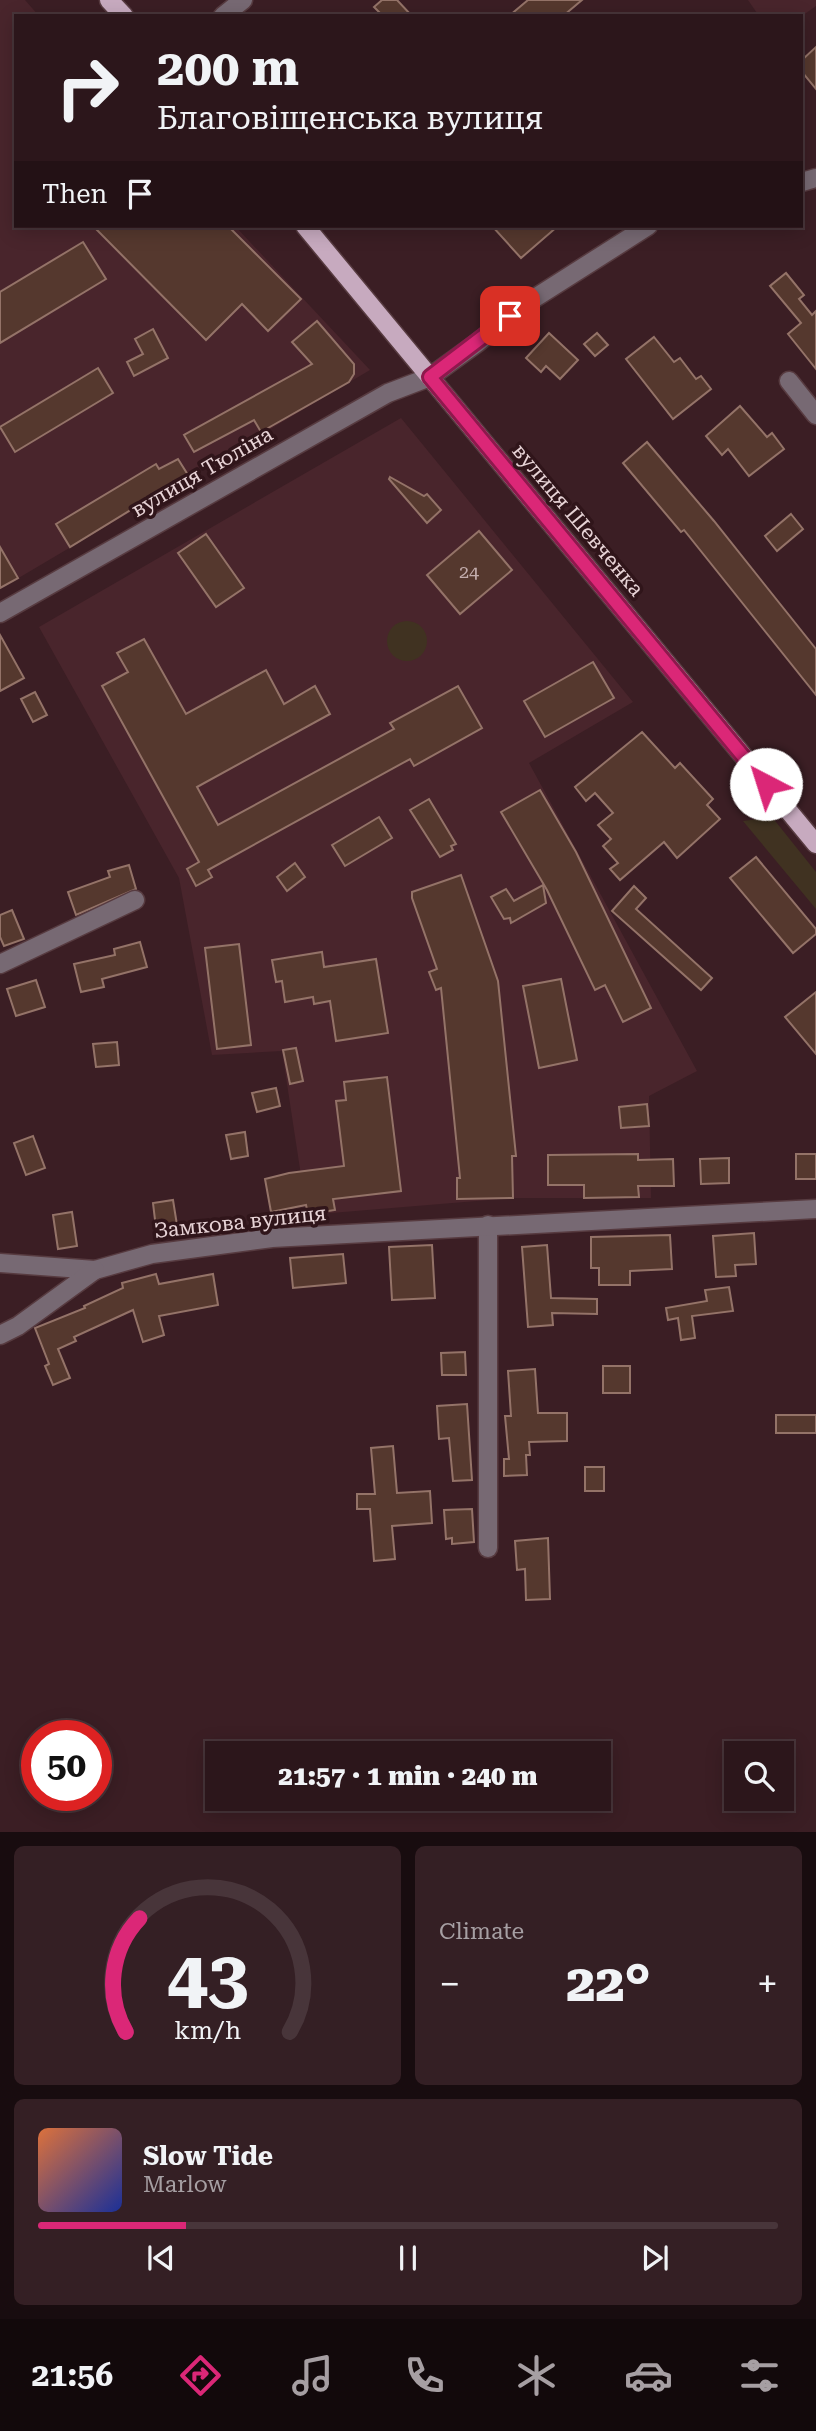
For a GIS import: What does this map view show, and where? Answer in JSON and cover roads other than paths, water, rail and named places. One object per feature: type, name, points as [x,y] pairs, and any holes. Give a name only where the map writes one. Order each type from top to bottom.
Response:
[{"type":"main road","points":[[109,0],[122,14]]},
{"type":"main road","name":"вулиця Шевченка","points":[[307,228],[816,844]]},
{"type":"street","points":[[226,14],[243,0]]},
{"type":"street","name":"вулиця Тюліна","points":[[0,613],[388,393],[430,377],[477,344],[527,303],[645,228]]},
{"type":"street","points":[[789,382],[816,415]]},
{"type":"street","points":[[0,964],[135,900]]},
{"type":"street","name":"Замкова вулиця","points":[[0,1263],[95,1270],[152,1254],[272,1238],[816,1209]]},
{"type":"street","points":[[488,1225],[488,1548]]},
{"type":"street","points":[[0,1335],[18,1326],[95,1270]]}]
